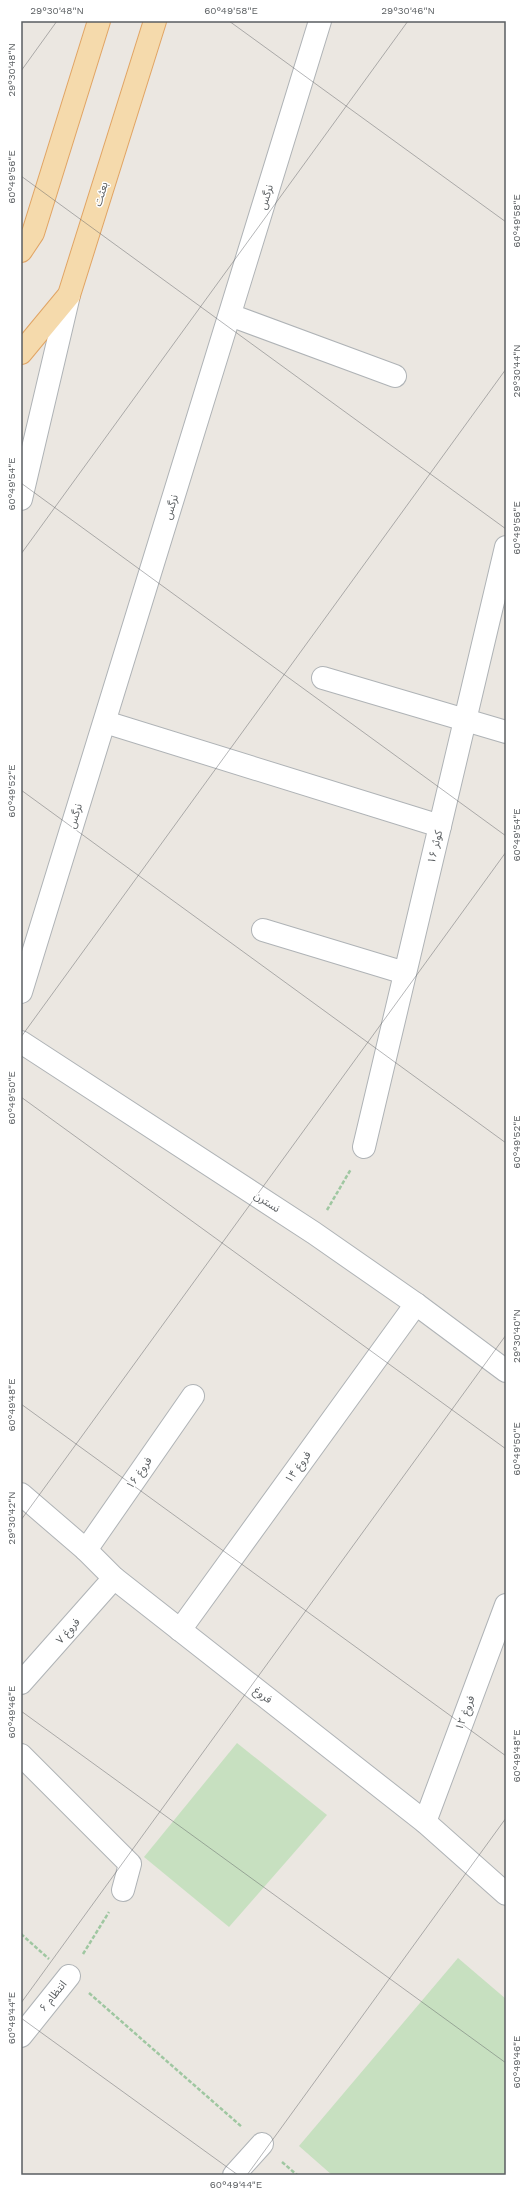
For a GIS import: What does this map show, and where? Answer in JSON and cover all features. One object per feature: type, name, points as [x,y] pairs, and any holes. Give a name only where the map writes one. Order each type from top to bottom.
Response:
[{"type":"main road","points":[[21,251],[33,233],[99,21]]},
{"type":"main road","name":"بعثت","points":[[21,353],[69,294],[155,21]]},
{"type":"street","name":"نرگس","points":[[21,992],[320,21]]},
{"type":"street","points":[[21,499],[69,294]]},
{"type":"street","points":[[230,315],[395,376]]},
{"type":"street","name":"کوثر ۱۶","points":[[364,1147],[506,547]]},
{"type":"street","points":[[323,678],[506,732]]},
{"type":"street","points":[[104,722],[440,826]]},
{"type":"street","points":[[263,930],[405,973]]},
{"type":"street","name":"نسترن","points":[[21,1042],[314,1233],[416,1304],[506,1371]]},
{"type":"street","name":"فروغ ۱۴","points":[[180,1630],[416,1304]]},
{"type":"street","name":"فروغ ۱۶","points":[[86,1550],[193,1396]]},
{"type":"street","name":"فروغ","points":[[21,1494],[86,1550],[114,1578],[424,1822],[506,1894]]},
{"type":"street","name":"فروغ ۷","points":[[21,1683],[114,1578]]},
{"type":"street","name":"فروغ ۱۲","points":[[424,1822],[506,1605]]},
{"type":"street","points":[[21,1755],[130,1864],[123,1890]]},
{"type":"street","name":"انتظام ۶","points":[[21,2036],[69,1976]]},
{"type":"street","points":[[234,2175],[262,2144]]},
{"type":"path","points":[[314,1233],[364,1147]]},
{"type":"path","points":[[69,1976],[123,1890]]},
{"type":"path","points":[[21,1934],[297,2175]]},
{"type":"green space","points":[[237,1743],[327,1815],[229,1927],[144,1857]]},
{"type":"green space","points":[[458,1958],[506,1999],[506,2175],[332,2175],[299,2146]]}]
